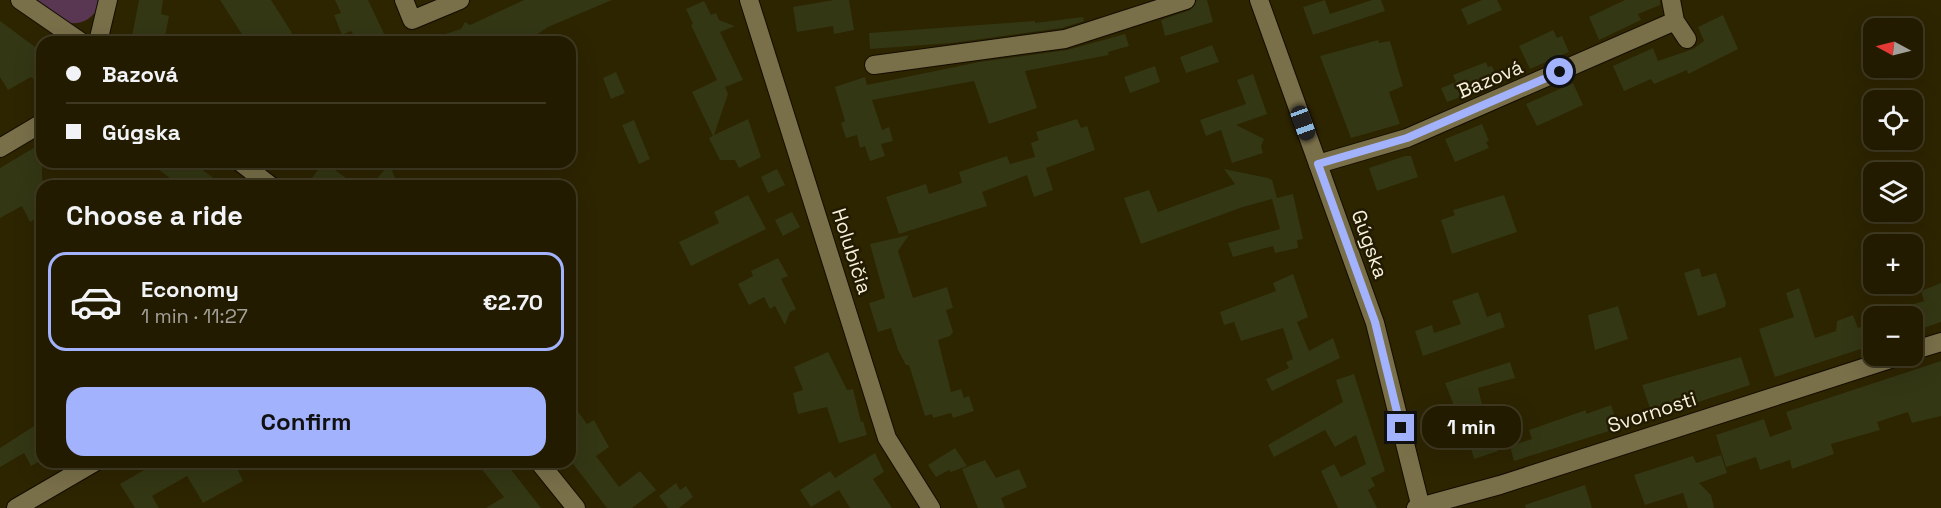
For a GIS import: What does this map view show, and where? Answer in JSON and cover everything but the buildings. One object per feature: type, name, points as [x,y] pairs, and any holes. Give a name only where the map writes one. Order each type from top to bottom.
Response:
[{"type":"street","points":[[20,0],[72,36]]},
{"type":"street","points":[[99,36],[108,0]]},
{"type":"street","points":[[404,0],[412,20],[460,0]]},
{"type":"street","name":"Holubičia","points":[[748,0],[887,438],[931,508]]},
{"type":"street","points":[[874,65],[1065,39],[1186,0]]},
{"type":"street","name":"Gúgska","points":[[1259,0],[1375,322],[1419,507]]},
{"type":"street","points":[[1671,0],[1675,21],[1687,39]]},
{"type":"street","name":"Bazová","points":[[1318,164],[1407,138],[1675,21]]},
{"type":"street","points":[[0,148],[36,127]]},
{"type":"street","points":[[248,168],[263,180]]},
{"type":"street","points":[[1923,348],[1941,342]]},
{"type":"street","name":"Svornosti","points":[[1419,507],[1500,485],[1869,366]]},
{"type":"street","points":[[16,508],[85,468]]},
{"type":"street","points":[[544,468],[576,508]]},
{"type":"shaded area","points":[[32,0],[102,0],[95,13],[88,19],[73,23],[58,19]]},
{"type":"route","points":[[1401,428],[1375,322],[1318,164],[1407,138],[1560,72]]}]
